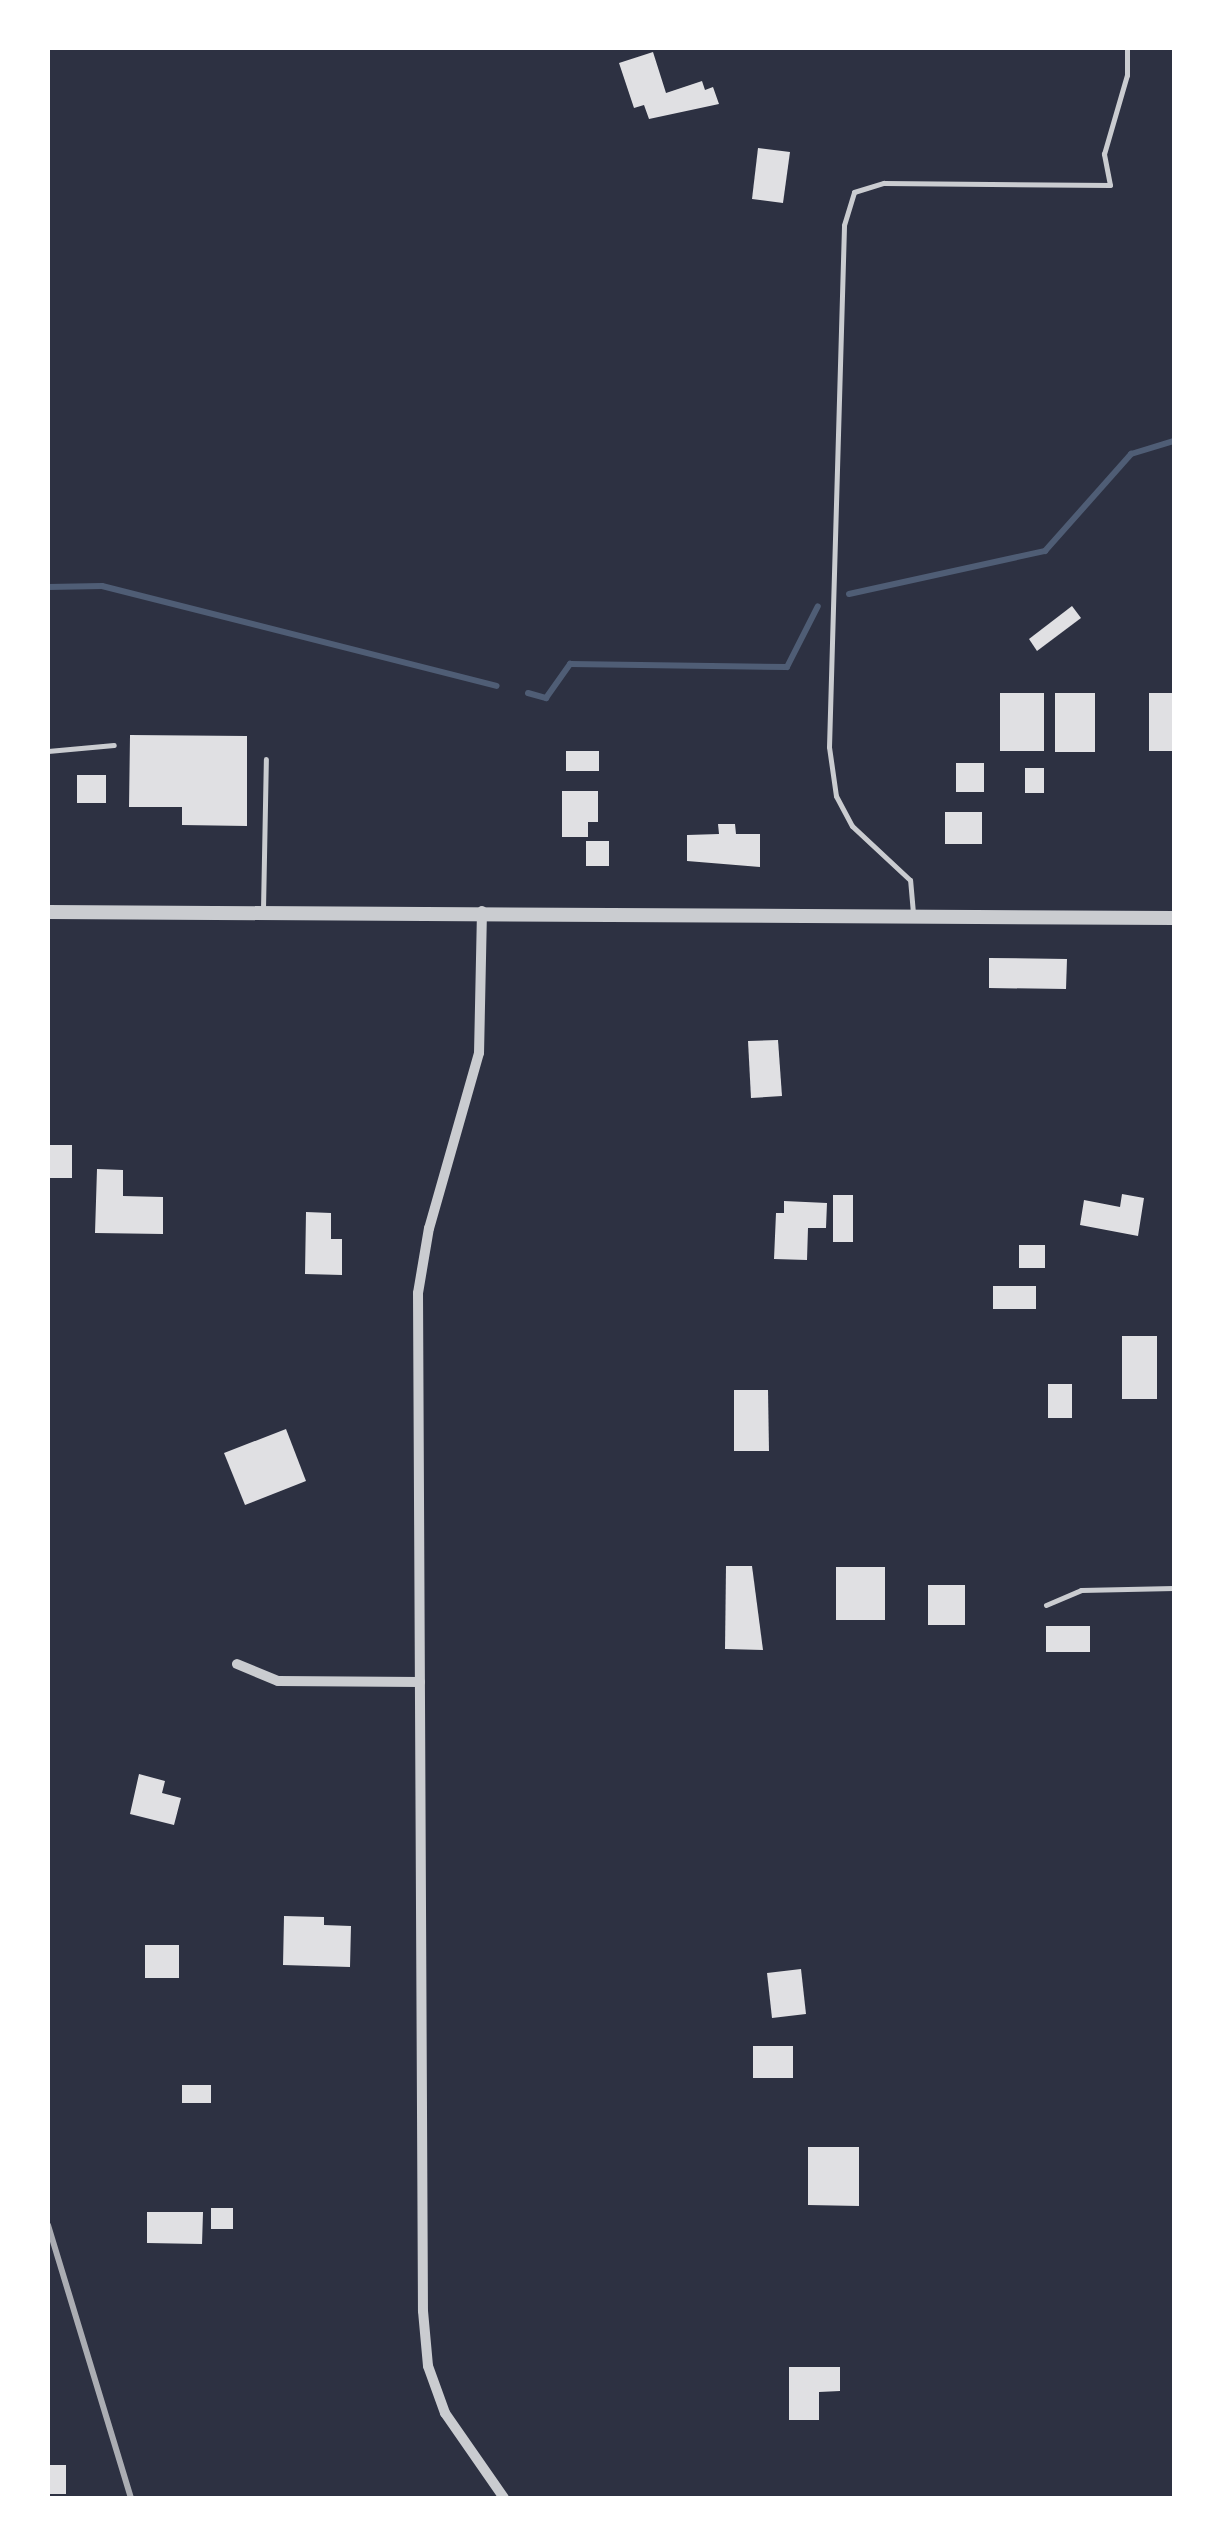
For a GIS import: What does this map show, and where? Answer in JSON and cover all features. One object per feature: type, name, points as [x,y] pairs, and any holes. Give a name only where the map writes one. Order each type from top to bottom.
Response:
[{"type":"street","points":[[482,911],[479,1053],[437,1194],[418,1294],[428,2366],[468,2455],[504,2498]]},
{"type":"street","points":[[48,912],[482,911],[1174,918]]},
{"type":"street","points":[[237,1664],[278,1681],[420,1682]]},
{"type":"lane","points":[[914,916],[910,880],[852,826],[836,796],[829,747],[844,225],[854,192],[884,184],[1110,185],[1104,154],[1127,74],[1127,48]]},
{"type":"lane","points":[[48,750],[114,745]]},
{"type":"lane","points":[[264,912],[266,759]]},
{"type":"lane","points":[[1046,1604],[1081,1590],[1174,1588]]},
{"type":"building","points":[[653,52],[666,93],[702,81],[705,90],[713,87],[719,104],[649,119],[644,105],[634,108],[619,63]]},
{"type":"building","points":[[758,148],[790,152],[783,203],[752,199]]},
{"type":"building","points":[[1072,606],[1081,618],[1037,651],[1029,639]]},
{"type":"building","points":[[1000,693],[1044,693],[1044,751],[1000,751]]},
{"type":"building","points":[[1055,693],[1095,693],[1095,752],[1055,752]]},
{"type":"building","points":[[1149,693],[1174,693],[1174,751],[1149,751]]},
{"type":"building","points":[[130,735],[247,736],[247,826],[182,825],[182,807],[129,807]]},
{"type":"building","points":[[566,751],[599,751],[599,771],[566,771]]},
{"type":"building","points":[[956,763],[984,763],[984,792],[956,792]]},
{"type":"building","points":[[1025,768],[1044,768],[1044,793],[1025,793]]},
{"type":"building","points":[[77,775],[106,775],[106,803],[77,803]]},
{"type":"building","points":[[562,791],[598,791],[598,822],[588,822],[588,837],[562,837]]},
{"type":"building","points":[[945,812],[982,812],[982,844],[945,844]]},
{"type":"building","points":[[718,824],[735,824],[736,834],[760,834],[760,867],[687,861],[687,835],[719,834]]},
{"type":"building","points":[[586,841],[609,841],[609,866],[586,866]]},
{"type":"building","points":[[989,958],[1067,959],[1066,989],[989,988]]},
{"type":"building","points":[[778,1040],[782,1096],[751,1098],[748,1041]]},
{"type":"building","points":[[48,1145],[72,1145],[72,1178],[48,1178]]},
{"type":"building","points":[[97,1169],[123,1170],[123,1196],[163,1197],[163,1234],[95,1233]]},
{"type":"building","points":[[1122,1194],[1144,1198],[1138,1236],[1080,1225],[1084,1200],[1120,1207]]},
{"type":"building","points":[[833,1195],[853,1195],[853,1242],[833,1242]]},
{"type":"building","points":[[784,1201],[827,1203],[826,1228],[808,1228],[807,1260],[774,1259],[776,1213],[784,1213]]},
{"type":"building","points":[[306,1212],[331,1213],[331,1239],[342,1239],[342,1275],[305,1274]]},
{"type":"building","points":[[1019,1245],[1045,1245],[1045,1268],[1019,1268]]},
{"type":"building","points":[[993,1286],[1036,1286],[1036,1309],[993,1309]]},
{"type":"building","points":[[1122,1336],[1157,1336],[1157,1399],[1122,1399]]},
{"type":"building","points":[[1048,1384],[1072,1384],[1072,1418],[1048,1418]]},
{"type":"building","points":[[734,1390],[768,1390],[769,1451],[734,1451]]},
{"type":"building","points":[[286,1429],[306,1481],[245,1505],[224,1453]]},
{"type":"building","points":[[726,1566],[752,1566],[763,1650],[725,1649]]},
{"type":"building","points":[[836,1567],[885,1567],[885,1620],[836,1620]]},
{"type":"building","points":[[928,1585],[965,1585],[965,1625],[928,1625]]},
{"type":"building","points":[[1046,1626],[1090,1626],[1090,1652],[1046,1652]]},
{"type":"building","points":[[139,1774],[165,1781],[162,1793],[181,1798],[174,1825],[130,1814]]},
{"type":"building","points":[[284,1916],[324,1917],[324,1925],[351,1926],[350,1967],[283,1965]]},
{"type":"building","points":[[145,1945],[179,1945],[179,1978],[145,1978]]},
{"type":"building","points":[[801,1969],[806,2014],[772,2018],[767,1973]]},
{"type":"building","points":[[753,2046],[793,2046],[793,2078],[753,2078]]},
{"type":"building","points":[[182,2085],[211,2085],[211,2103],[182,2103]]},
{"type":"building","points":[[808,2147],[859,2147],[859,2206],[808,2205]]},
{"type":"building","points":[[211,2208],[233,2208],[233,2229],[211,2229]]},
{"type":"building","points":[[147,2212],[203,2212],[202,2244],[147,2243]]},
{"type":"building","points":[[789,2367],[840,2367],[840,2391],[819,2392],[819,2420],[789,2420]]},
{"type":"building","points":[[48,2465],[66,2465],[66,2494],[48,2494]]},
{"type":"waterway","points":[[849,594],[1045,551],[1131,454],[1174,441]]},
{"type":"waterway","points":[[48,587],[102,586],[497,686]]},
{"type":"waterway","points":[[528,693],[546,698],[570,664],[787,667],[818,606]]},
{"type":"railway","points":[[48,2225],[131,2498]]}]
